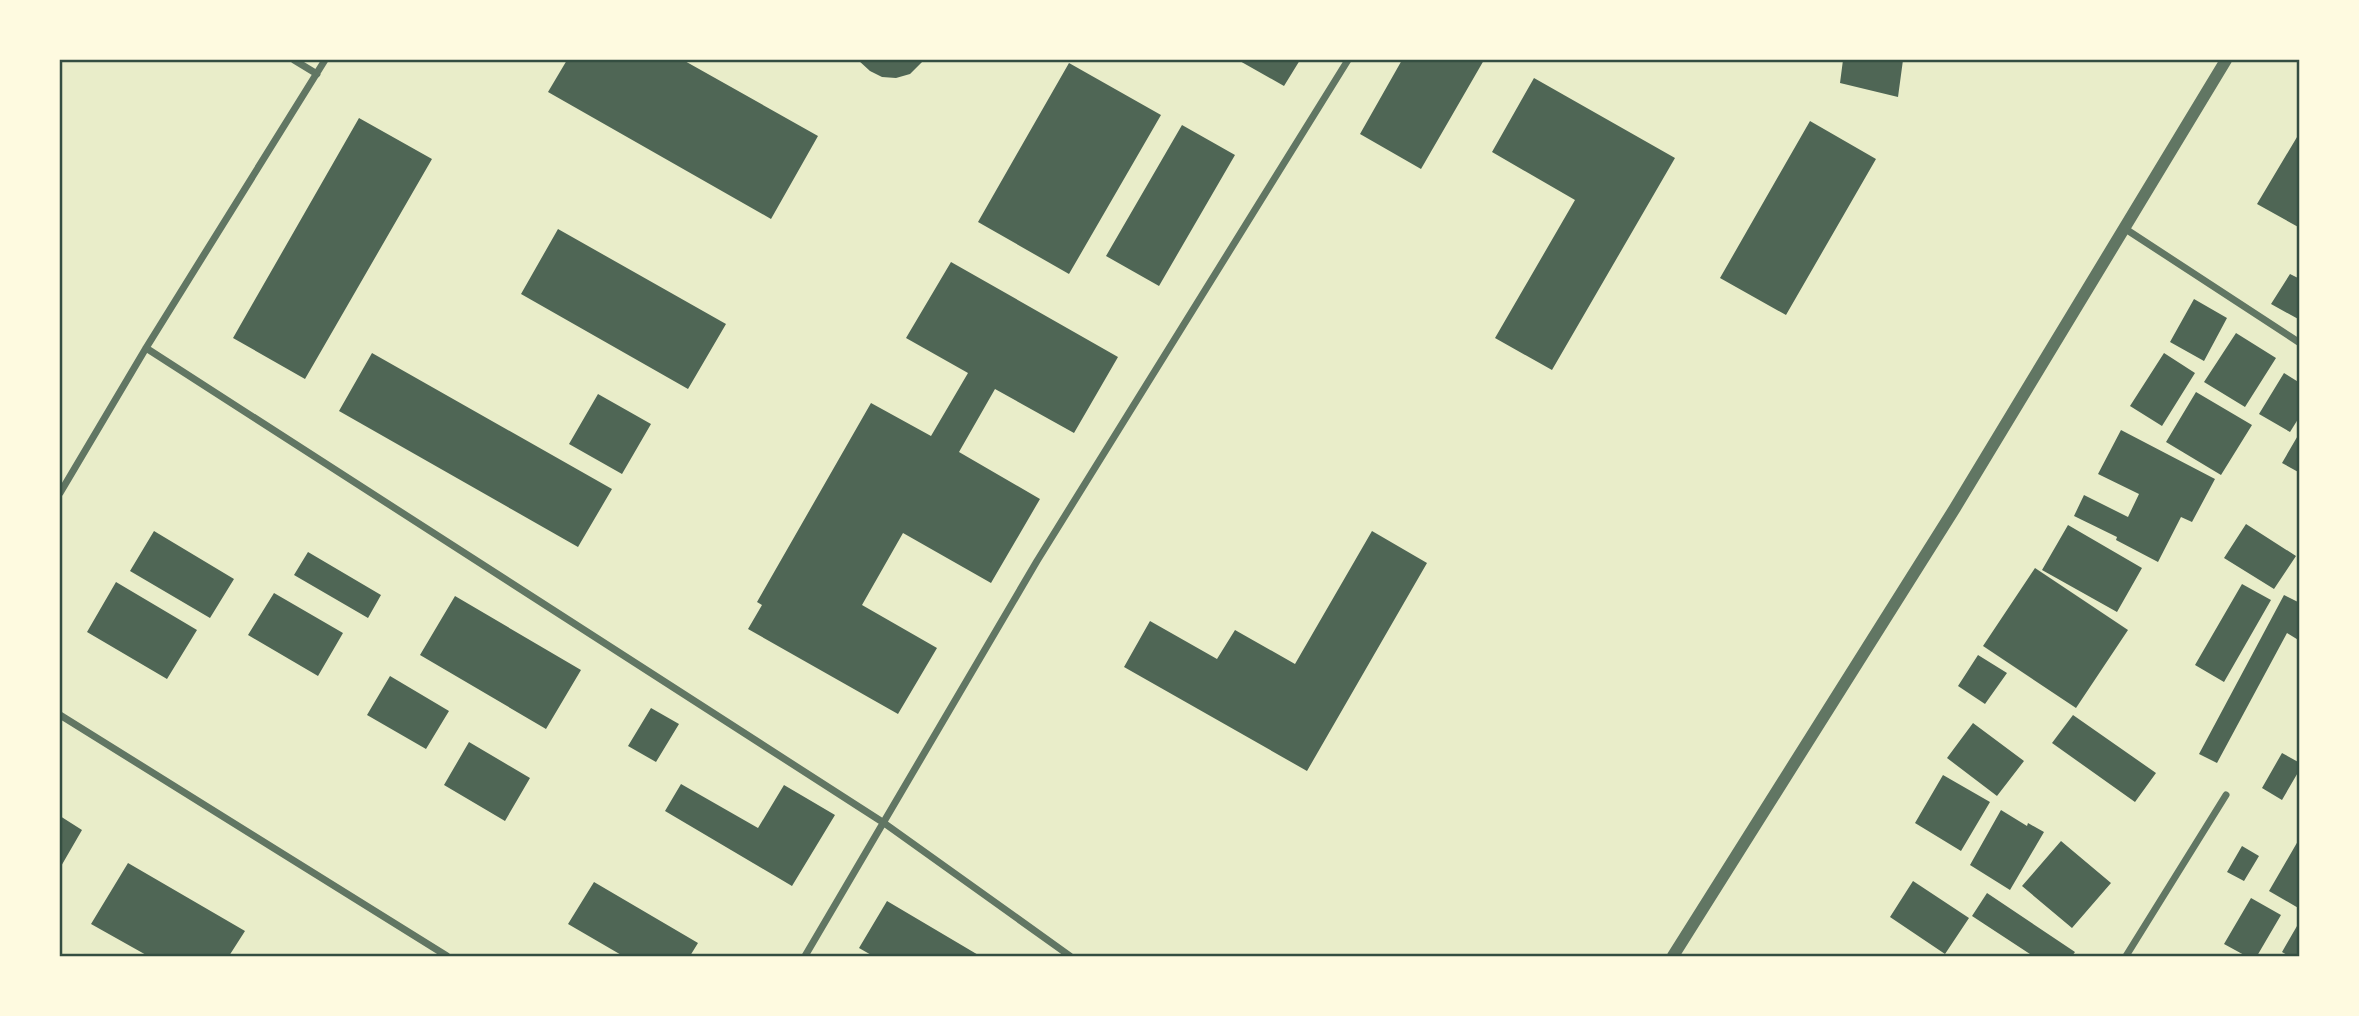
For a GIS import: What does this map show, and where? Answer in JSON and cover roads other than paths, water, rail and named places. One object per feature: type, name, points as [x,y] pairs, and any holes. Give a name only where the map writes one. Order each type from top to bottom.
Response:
[{"type":"street","points":[[294,60],[317,74]]},
{"type":"street","points":[[60,493],[146,348],[326,60]]},
{"type":"street","points":[[805,957],[1037,561],[1348,60]]},
{"type":"street","points":[[1673,957],[1955,508],[2226,60]]},
{"type":"street","points":[[2124,228],[2300,343]]},
{"type":"street","points":[[146,348],[884,823],[1070,957]]},
{"type":"street","points":[[60,715],[447,957]]},
{"type":"street","points":[[2126,957],[2226,794]]}]
